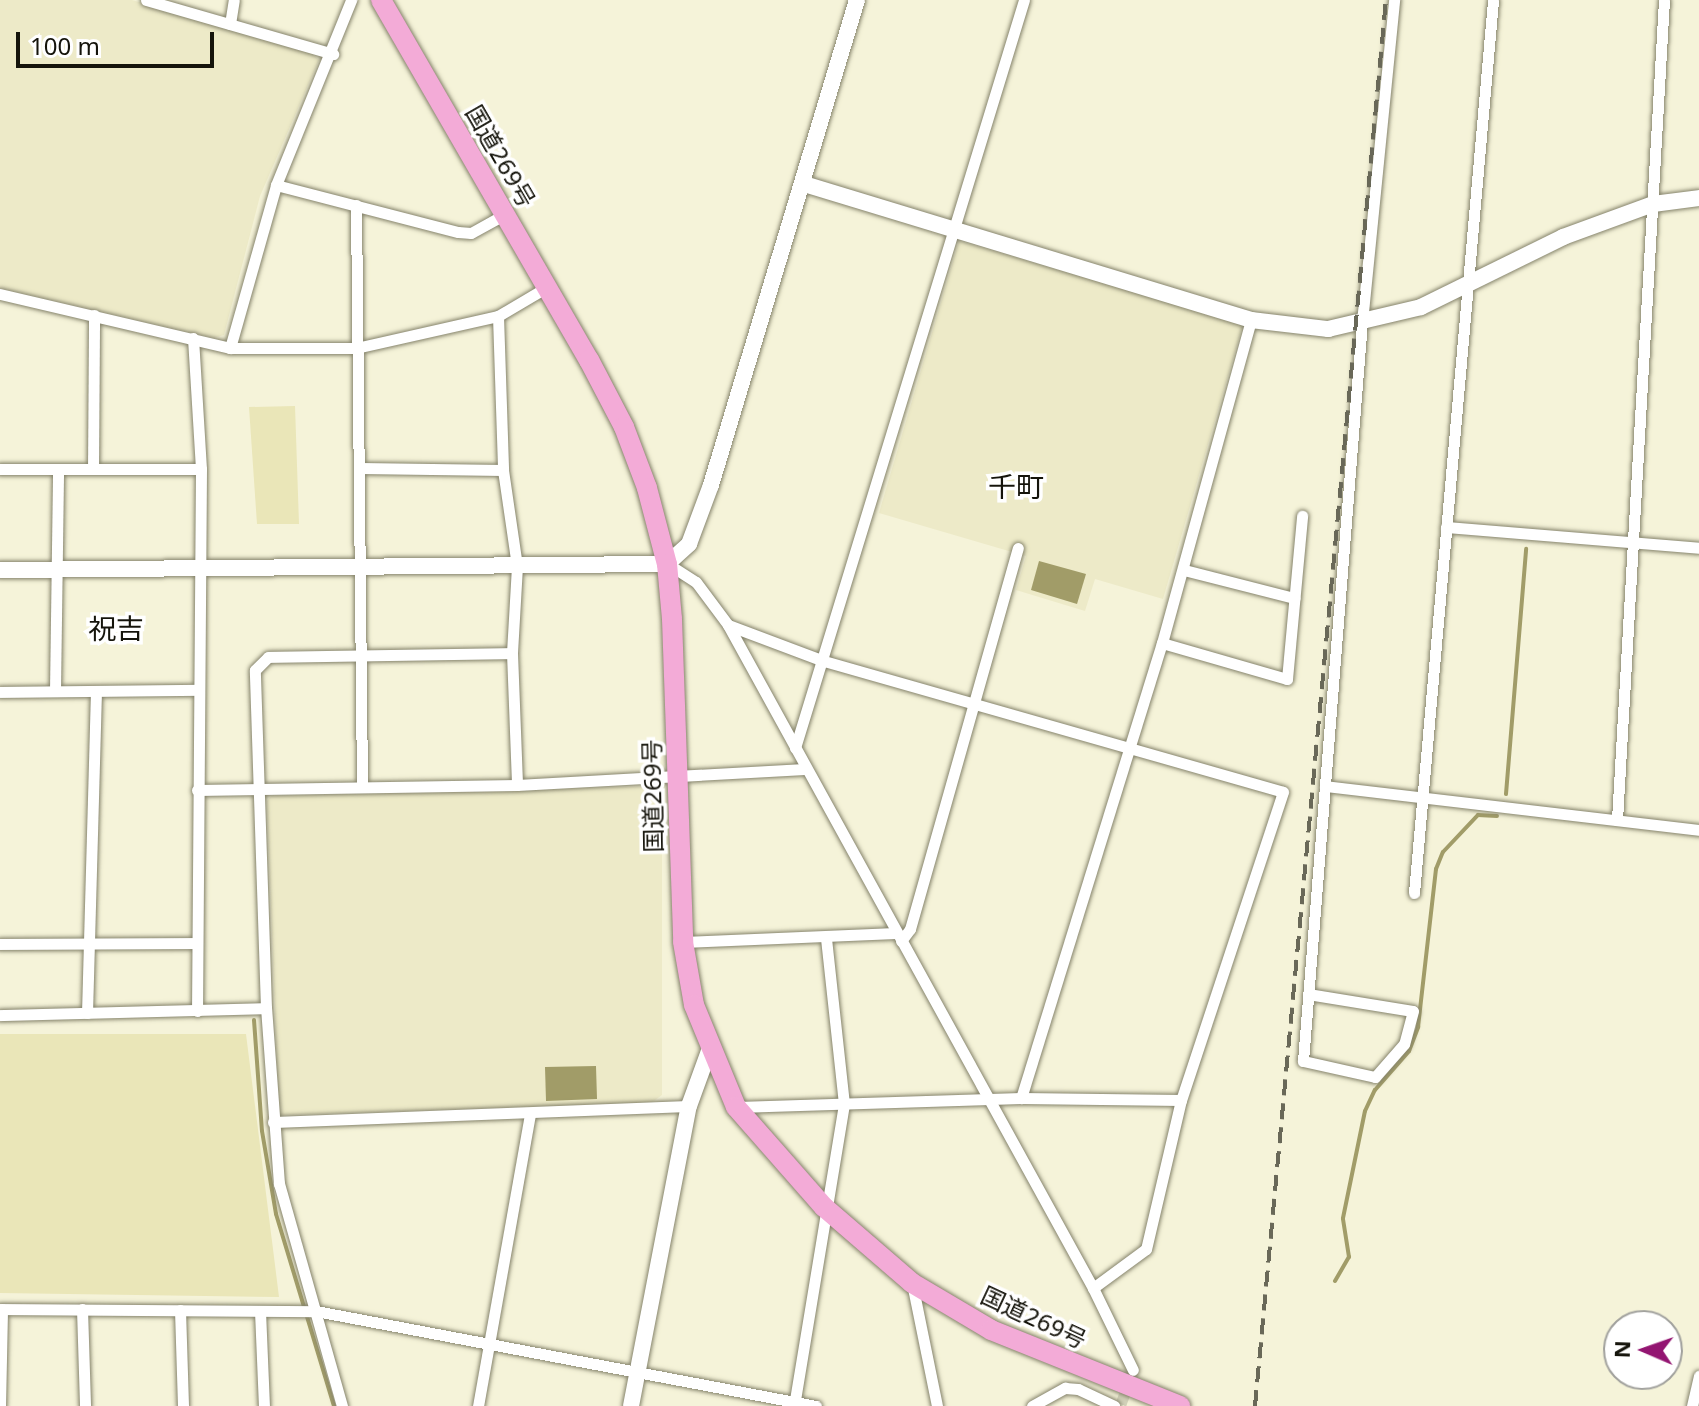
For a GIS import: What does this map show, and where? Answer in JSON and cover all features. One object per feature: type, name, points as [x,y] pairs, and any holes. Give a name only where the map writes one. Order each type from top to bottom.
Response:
[{"type":"highway","name":"国道269号","points":[[381,0],[624,427],[667,564],[683,942],[694,1005],[709,1051],[736,1107],[824,1207],[912,1283],[991,1330],[1180,1406]]},
{"type":"street","points":[[146,0],[333,54]]},
{"type":"street","points":[[230,24],[234,0]]},
{"type":"street","points":[[230,348],[276,185],[333,54],[351,0]]},
{"type":"street","points":[[667,564],[689,544],[705,500],[804,184],[857,0]]},
{"type":"street","points":[[795,748],[956,231],[1024,0]]},
{"type":"street","points":[[1308,994],[1413,1011],[1404,1044],[1375,1077],[1303,1061],[1308,994],[1362,322],[1394,0]]},
{"type":"street","points":[[1414,893],[1493,0]]},
{"type":"street","points":[[1617,820],[1664,0]]},
{"type":"street","points":[[804,184],[1251,320],[1328,329],[1385,319],[1468,287],[1563,237],[1653,204],[1699,198]]},
{"type":"street","points":[[276,185],[458,232],[471,233],[505,214]]},
{"type":"street","points":[[356,205],[362,787]]},
{"type":"street","points":[[0,294],[230,348],[356,348],[498,316],[547,287]]},
{"type":"street","points":[[93,469],[94,315]]},
{"type":"street","points":[[498,316],[503,470],[517,566],[512,653],[517,785]]},
{"type":"street","points":[[1021,1098],[1184,570],[1251,320]]},
{"type":"street","points":[[193,338],[201,469],[197,1011]]},
{"type":"street","points":[[360,468],[503,470]]},
{"type":"street","points":[[0,469],[201,469]]},
{"type":"street","points":[[55,691],[54,569],[58,469]]},
{"type":"street","points":[[1162,643],[1287,679],[1302,516]]},
{"type":"street","points":[[1446,527],[1699,548]]},
{"type":"street","points":[[683,942],[898,937],[910,929],[1018,548]]},
{"type":"street","points":[[0,570],[667,564],[696,582],[728,625],[1093,1288],[1133,1370]]},
{"type":"street","points":[[1184,570],[1294,598]]},
{"type":"street","points":[[728,625],[824,661],[1131,746],[1283,792],[1181,1100],[1146,1249],[1093,1288]]},
{"type":"street","points":[[342,1406],[279,1184],[266,1008],[255,670],[259,662],[268,657],[512,653]]},
{"type":"street","points":[[0,692],[198,690]]},
{"type":"street","points":[[87,1013],[96,691]]},
{"type":"street","points":[[197,790],[517,785],[805,769]]},
{"type":"street","points":[[1325,786],[1423,795],[1699,830]]},
{"type":"street","points":[[795,1404],[824,1207],[844,1104],[826,937]]},
{"type":"street","points":[[0,944],[197,943]]},
{"type":"street","points":[[0,1015],[266,1008]]},
{"type":"street","points":[[631,1406],[689,1106],[709,1051]]},
{"type":"street","points":[[736,1107],[1021,1098],[1181,1100]]},
{"type":"street","points":[[273,1122],[689,1106]]},
{"type":"street","points":[[478,1406],[530,1114]]},
{"type":"street","points":[[912,1283],[937,1406]]},
{"type":"street","points":[[0,1406],[1,1309],[82,1309],[316,1311],[816,1406]]},
{"type":"street","points":[[82,1309],[85,1406]]},
{"type":"street","points":[[180,1310],[183,1406]]},
{"type":"street","points":[[260,1311],[264,1406]]},
{"type":"street","points":[[1692,1406],[1699,1376]]},
{"type":"street","points":[[1032,1406],[1065,1388],[1078,1389],[1119,1405]]},
{"type":"shaded area","points":[[0,0],[132,0],[309,51],[319,60],[260,196],[224,335],[214,338],[0,288]]},
{"type":"shaded area","points":[[959,241],[1243,324],[1163,599],[1095,579],[1085,611],[1016,590],[1026,556],[879,513]]},
{"type":"shaded area","points":[[295,406],[299,524],[257,524],[249,407]]},
{"type":"shaded area","points":[[1039,561],[1086,574],[1077,604],[1031,590]]},
{"type":"shaded area","points":[[662,786],[662,1095],[651,1103],[279,1115],[267,801],[271,796]]},
{"type":"shaded area","points":[[0,1034],[246,1034],[279,1297],[0,1293]]},
{"type":"shaded area","points":[[596,1066],[597,1099],[546,1101],[545,1067]]},
{"type":"waterway","points":[[1506,794],[1526,549]]},
{"type":"waterway","points":[[1335,1281],[1349,1257],[1343,1218],[1365,1111],[1375,1090],[1409,1051],[1418,1027],[1436,869],[1443,852],[1478,815],[1497,816]]},
{"type":"waterway","points":[[254,1020],[262,1131],[276,1214],[334,1406]]},
{"type":"tunnel","points":[[1121,1404],[1129,1382]]},
{"type":"railway","points":[[1255,1406],[1386,0]]},
{"type":"district","name":"千町","points":[[1016,486]]},
{"type":"district","name":"祝吉","points":[[116,628]]}]
